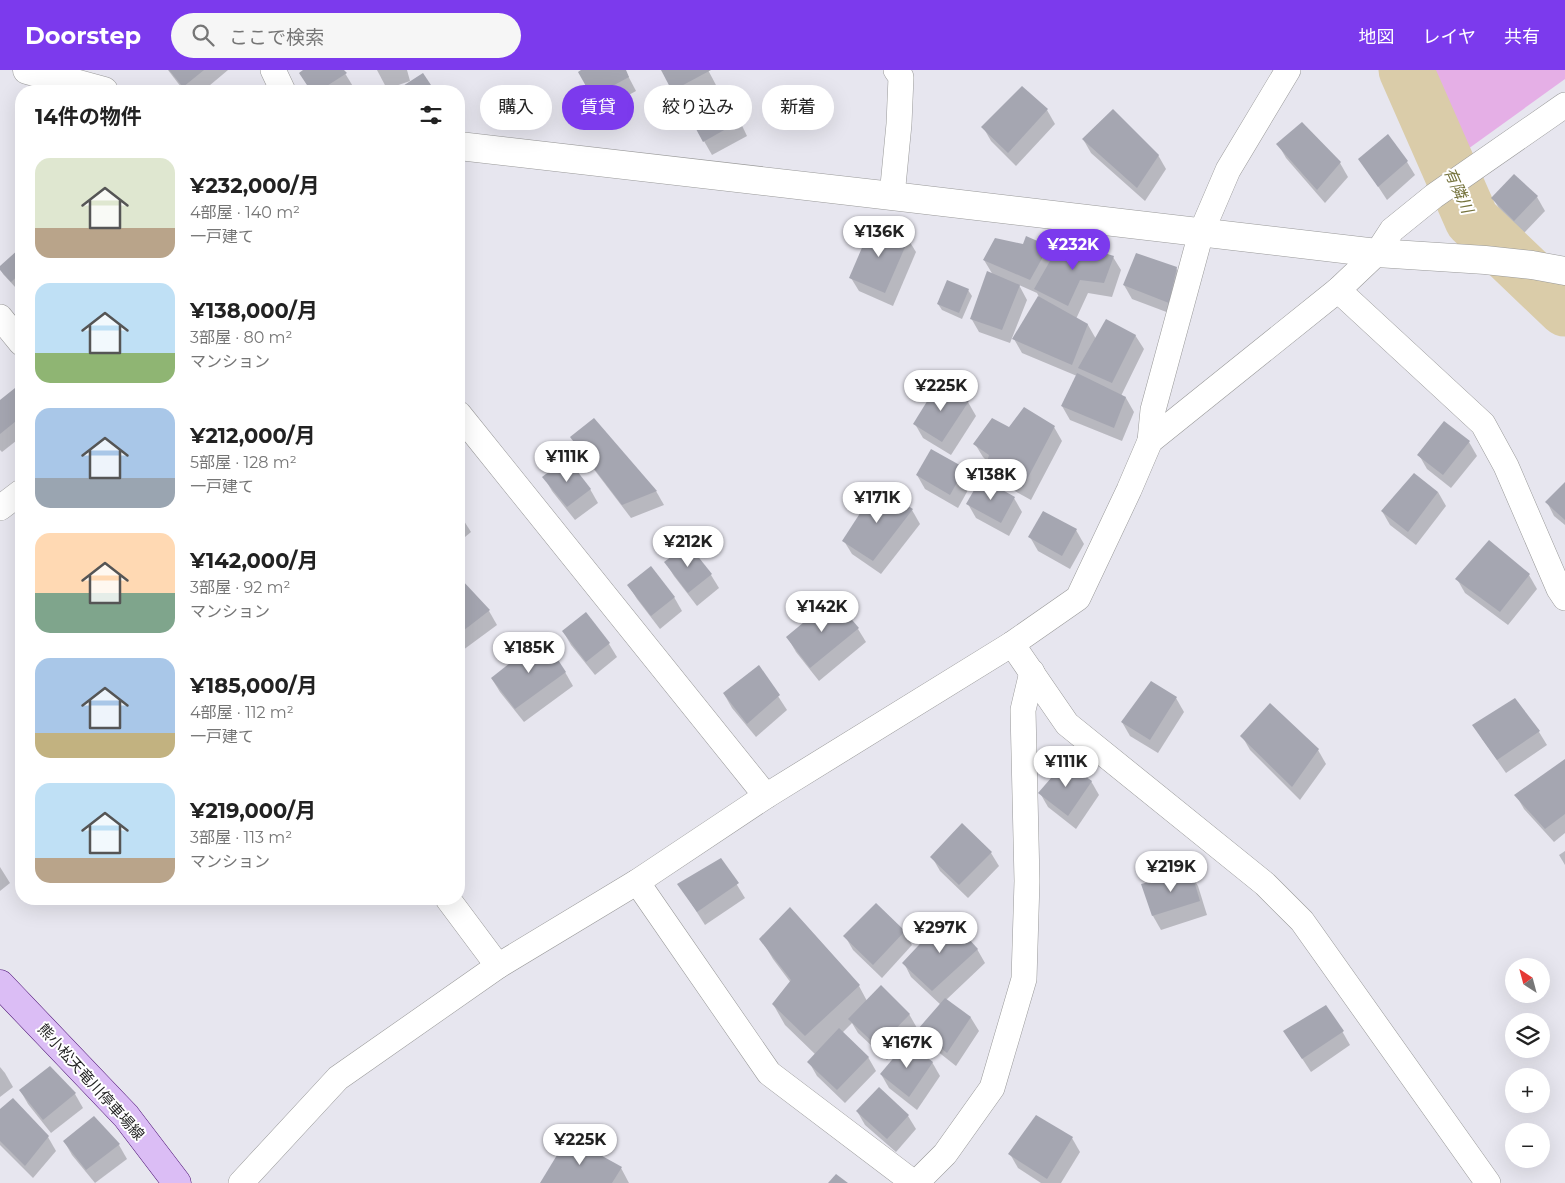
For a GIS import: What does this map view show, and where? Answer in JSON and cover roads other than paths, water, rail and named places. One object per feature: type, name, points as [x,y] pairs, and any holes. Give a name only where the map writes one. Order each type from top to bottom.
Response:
[{"type":"main road","name":"熊小松天竜川停車場線","points":[[0,984],[126,1116],[177,1183]]},
{"type":"street","points":[[27,70],[82,85]]},
{"type":"street","points":[[273,70],[280,85]]},
{"type":"street","points":[[892,196],[899,124],[901,77],[896,70]]},
{"type":"street","points":[[241,1183],[338,1078],[498,966],[637,882],[766,796],[1012,644],[1078,598],[1130,490],[1150,441],[1153,410],[1201,233],[1228,170],[1288,70]]},
{"type":"street","points":[[1150,441],[1338,290],[1377,253],[1392,230],[1434,196],[1565,105]]},
{"type":"street","points":[[465,147],[1377,253],[1485,260],[1553,272]]},
{"type":"street","points":[[1338,290],[1483,424],[1506,466],[1559,589],[1565,598]]},
{"type":"street","points":[[0,317],[15,336]]},
{"type":"street","points":[[465,421],[766,796]]},
{"type":"street","points":[[0,508],[15,497]]},
{"type":"street","points":[[1012,644],[1067,724],[1266,884],[1302,921],[1488,1183]]},
{"type":"street","points":[[637,882],[769,1073],[915,1183],[945,1154],[992,1088],[1024,979],[1027,880],[1023,710],[1032,672]]},
{"type":"street","points":[[452,905],[498,966]]},
{"type":"waterway","name":"有隣川","points":[[1406,70],[1472,220],[1565,309]]}]
